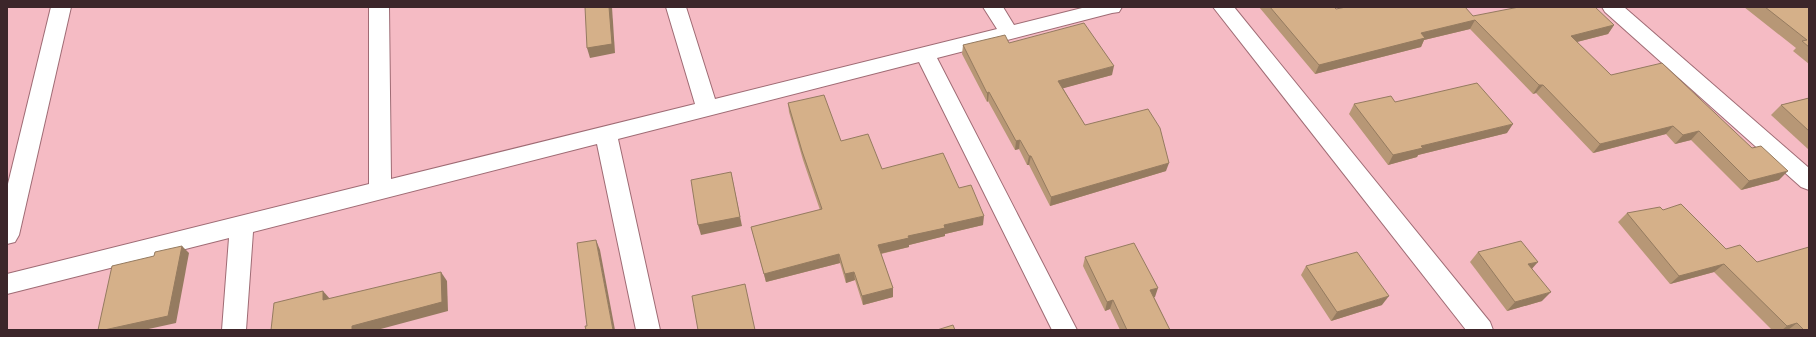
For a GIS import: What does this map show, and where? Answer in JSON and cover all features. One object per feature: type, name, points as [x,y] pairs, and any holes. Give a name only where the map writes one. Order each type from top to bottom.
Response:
[{"type":"street","points":[[7,235],[61,7]]},
{"type":"street","points":[[379,7],[380,190]]},
{"type":"street","points":[[676,7],[707,108]]},
{"type":"street","points":[[993,7],[1009,33]]},
{"type":"street","points":[[7,284],[1112,7]]},
{"type":"street","points":[[1223,7],[1481,330]]},
{"type":"street","points":[[1612,7],[1809,181]]},
{"type":"street","points":[[925,54],[1065,330]]},
{"type":"street","points":[[606,134],[648,330]]},
{"type":"street","points":[[234,330],[242,225]]},
{"type":"building","points":[[585,7],[609,7],[612,44],[587,48]]},
{"type":"building","points":[[1270,7],[1334,7],[1336,9],[1346,7],[1465,7],[1473,16],[1519,7],[1595,7],[1614,25],[1571,36],[1611,75],[1662,63],[1752,148],[1761,146],[1788,171],[1749,181],[1699,131],[1683,135],[1673,126],[1600,144],[1543,85],[1539,85],[1475,20],[1421,33],[1425,38],[1319,65]]},
{"type":"building","points":[[1765,7],[1809,7],[1809,47],[1802,41],[1807,40]]},
{"type":"building","points":[[1084,23],[1114,66],[1058,81],[1085,125],[1148,109],[1160,128],[1169,163],[1051,197],[1031,156],[1029,156],[1020,140],[1016,141],[989,92],[987,93],[963,45],[1005,35],[1009,43]]},
{"type":"building","points":[[1477,83],[1513,124],[1421,146],[1423,148],[1393,155],[1354,104],[1391,96],[1395,102]]},
{"type":"building","points":[[824,95],[841,141],[868,134],[882,169],[943,153],[959,188],[971,185],[984,216],[944,225],[945,228],[908,236],[909,238],[878,245],[893,288],[862,296],[854,272],[845,274],[839,254],[764,274],[751,227],[822,209],[802,151],[788,103]]},
{"type":"building","points":[[1809,98],[1809,131],[1781,105]]},
{"type":"building","points":[[731,172],[740,217],[698,225],[691,180]]},
{"type":"building","points":[[1681,204],[1726,249],[1740,245],[1757,262],[1809,247],[1809,330],[1804,330],[1797,323],[1787,326],[1724,264],[1679,276],[1627,213],[1660,207],[1663,210]]},
{"type":"building","points":[[596,240],[613,330],[586,330],[585,326],[587,326],[577,243]]},
{"type":"building","points":[[1521,241],[1538,262],[1528,264],[1551,292],[1515,302],[1478,252]]},
{"type":"building","points":[[1134,243],[1158,288],[1150,290],[1170,330],[1127,330],[1113,300],[1107,302],[1085,257]]},
{"type":"building","points":[[182,246],[168,316],[98,330],[112,266],[154,256],[155,252]]},
{"type":"building","points":[[1357,252],[1389,296],[1337,312],[1306,266]]},
{"type":"building","points":[[441,272],[442,302],[352,326],[352,330],[271,330],[274,303],[323,291],[323,300]]},
{"type":"building","points":[[745,284],[755,330],[698,330],[692,296]]},
{"type":"building","points":[[953,325],[955,330],[937,330]]}]
